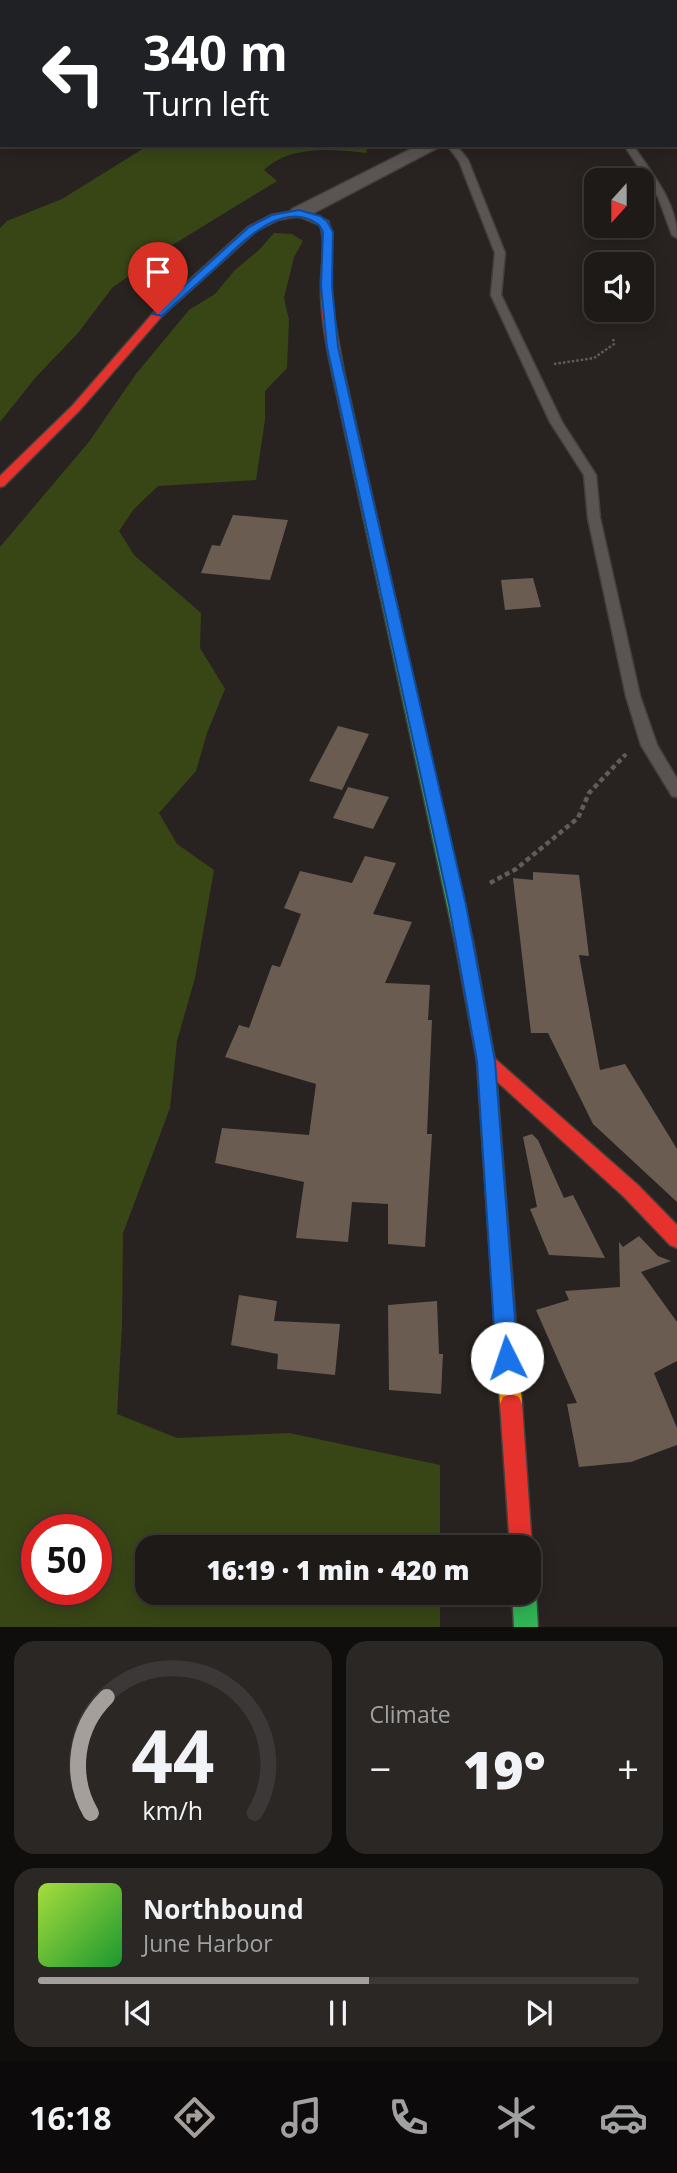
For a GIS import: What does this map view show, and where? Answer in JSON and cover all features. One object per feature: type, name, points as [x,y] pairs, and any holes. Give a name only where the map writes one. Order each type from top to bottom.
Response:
[{"type":"main road","points":[[0,483],[76,408],[158,314],[252,229],[275,217],[299,213],[324,223],[328,232],[326,286],[332,347],[457,905],[486,1061],[520,1535]]},
{"type":"main road","points":[[486,1061],[631,1191],[677,1240]]},
{"type":"main road","points":[[525,1605],[526,1627]]},
{"type":"street","points":[[299,213],[430,147]]},
{"type":"lane","points":[[453,147],[463,160],[500,253],[496,295],[556,422],[590,475],[594,518],[633,696],[649,745],[677,792]]},
{"type":"lane","points":[[629,147],[663,197],[677,235]]},
{"type":"path","points":[[528,364],[584,361],[610,349],[614,344],[612,338]]},
{"type":"path","points":[[457,905],[516,869],[553,840],[578,818],[589,793],[609,770],[626,754],[649,745]]},
{"type":"green space","points":[[146,147],[366,147],[367,153],[312,151],[286,156],[274,162],[264,170],[277,181],[166,249],[112,288],[78,333],[36,377],[0,422],[0,228],[7,221],[62,199]]},
{"type":"green space","points":[[274,233],[292,234],[303,241],[294,257],[284,298],[289,320],[287,368],[265,391],[265,420],[256,480],[158,486],[134,509],[119,531],[134,555],[201,613],[200,648],[225,689],[207,733],[196,771],[159,813],[177,844],[214,870],[195,978],[177,1041],[170,1108],[123,1233],[117,1414],[177,1438],[289,1433],[440,1465],[440,1535],[135,1535],[135,1605],[440,1605],[440,1627],[0,1627],[0,547],[88,443],[136,374],[189,310],[215,294],[235,270]]},
{"type":"building","points":[[233,515],[288,520],[270,580],[201,573],[212,545],[220,546]]},
{"type":"building","points":[[533,578],[541,607],[505,610],[501,580]]},
{"type":"building","points":[[338,726],[369,734],[342,790],[309,781]]},
{"type":"building","points":[[348,787],[389,797],[373,829],[333,818]]},
{"type":"building","points":[[365,856],[396,863],[373,914],[412,922],[385,983],[430,985],[428,1020],[432,1020],[427,1134],[432,1134],[425,1247],[388,1244],[388,1204],[352,1202],[348,1242],[296,1238],[304,1182],[215,1163],[222,1128],[309,1135],[316,1084],[225,1057],[239,1025],[249,1028],[272,965],[280,967],[301,914],[284,908],[300,871],[352,883]]},
{"type":"building","points":[[533,872],[579,875],[589,956],[579,955],[600,1070],[625,1064],[677,1149],[677,1202],[593,1124],[548,1033],[531,1033],[513,878],[533,880]]},
{"type":"building","points":[[532,1134],[538,1140],[564,1198],[573,1195],[605,1258],[549,1255],[530,1209],[537,1207],[523,1137]]},
{"type":"building","points":[[639,1236],[658,1256],[671,1261],[641,1272],[677,1322],[677,1361],[654,1373],[677,1428],[677,1445],[631,1462],[579,1467],[567,1404],[577,1403],[536,1310],[569,1300],[565,1291],[620,1287],[619,1242],[623,1247]]},
{"type":"building","points":[[239,1295],[277,1301],[274,1321],[340,1324],[335,1375],[277,1369],[278,1354],[231,1345]]},
{"type":"building","points":[[437,1301],[439,1354],[443,1354],[441,1394],[389,1390],[388,1305]]},
{"type":"traffic: fast","points":[[338,372],[464,942]]},
{"type":"traffic: fast","points":[[525,1605],[526,1627]]},
{"type":"traffic: slow","points":[[464,942],[486,1061],[511,1404]]},
{"type":"traffic: jam","points":[[0,483],[76,408],[158,314],[252,229],[275,217],[299,213],[324,223],[328,245],[327,306],[338,372]]},
{"type":"traffic: jam","points":[[486,1061],[631,1191],[677,1239]]},
{"type":"traffic: jam","points":[[511,1404],[520,1535]]},
{"type":"route","points":[[158,314],[252,229],[275,217],[299,213],[324,223],[328,232],[326,286],[332,347],[457,905],[486,1061],[507,1358]]}]
